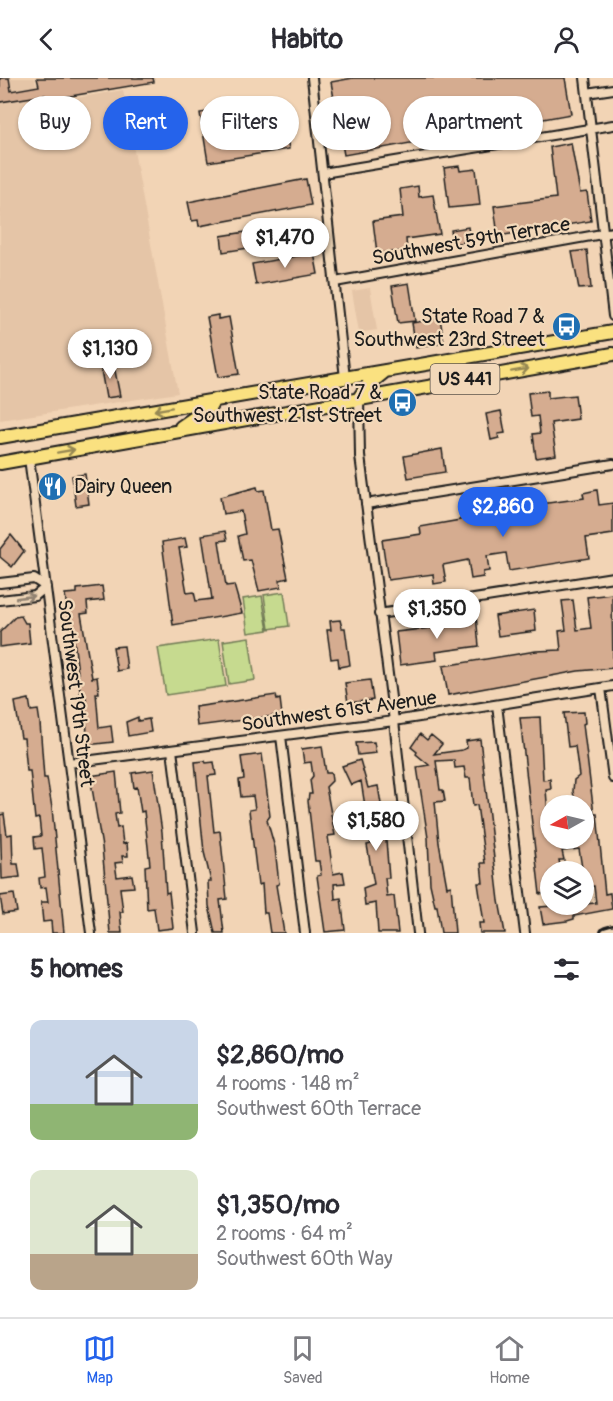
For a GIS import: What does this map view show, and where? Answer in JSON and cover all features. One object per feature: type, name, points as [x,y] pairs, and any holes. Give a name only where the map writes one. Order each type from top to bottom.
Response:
[{"type":"main road","name":"US 441","points":[[0,437],[613,332]]},
{"type":"main road","name":"US 441","points":[[0,463],[613,354]]},
{"type":"main road","points":[[359,398],[368,385],[385,371]]},
{"type":"main road","points":[[318,406],[337,392],[345,378]]},
{"type":"main road","points":[[175,431],[202,414],[214,400]]},
{"type":"street","points":[[312,78],[345,378]]},
{"type":"street","points":[[585,78],[613,316]]},
{"type":"street","points":[[587,93],[613,89]]},
{"type":"street","points":[[322,173],[613,124]]},
{"type":"street","name":"Southwest 59th Terrace","points":[[335,282],[613,232]]},
{"type":"street","points":[[359,398],[360,456],[394,722],[417,933]]},
{"type":"street","name":"Southwest 19th Street","points":[[29,458],[53,659],[91,933]]},
{"type":"street","points":[[366,504],[613,464]]},
{"type":"street","points":[[379,614],[613,577]]},
{"type":"street","points":[[0,583],[34,579],[46,587],[35,596],[0,600]]},
{"type":"street","name":"Southwest 61st Avenue","points":[[69,763],[394,722],[613,686]]},
{"type":"street","points":[[602,688],[613,778]]},
{"type":"street","points":[[496,705],[525,933]]},
{"type":"street","points":[[281,736],[305,933]]},
{"type":"street","points":[[172,750],[195,933]]},
{"type":"street","points":[[606,933],[613,931]]},
{"type":"shaded area","points":[[0,78],[35,78],[38,96],[18,96],[18,150],[91,150],[91,96],[87,96],[123,90],[124,96],[103,96],[103,150],[134,150],[178,393],[0,420]]},
{"type":"shaded area","points":[[370,288],[377,330],[359,333],[352,291]]},
{"type":"green space","points":[[284,592],[289,626],[269,629],[264,595]]},
{"type":"green space","points":[[262,596],[268,630],[248,633],[243,599]]},
{"type":"green space","points":[[249,637],[255,680],[229,684],[223,641]]},
{"type":"green space","points":[[219,639],[226,686],[166,695],[158,648]]},
{"type":"building","points":[[0,78],[9,78],[11,91],[39,86],[37,78],[153,78],[154,82],[71,96],[18,96],[18,99],[0,102]]},
{"type":"building","points":[[353,78],[565,78],[571,114],[543,119],[543,96],[403,96],[403,144],[391,147],[391,96],[333,96],[331,82]]},
{"type":"building","points":[[571,143],[580,193],[587,192],[591,221],[498,236],[494,206],[556,198],[550,147]]},
{"type":"building","points":[[206,150],[283,150],[208,162]]},
{"type":"building","points":[[343,150],[372,150],[344,155]]},
{"type":"building","points":[[459,166],[460,171],[476,169],[480,205],[449,208],[444,168]]},
{"type":"building","points":[[306,179],[311,205],[199,226],[198,220],[192,221],[188,202]]},
{"type":"building","points":[[418,186],[419,197],[433,195],[440,234],[406,239],[407,251],[377,253],[373,221],[403,217],[400,189]]},
{"type":"building","points":[[308,222],[311,238],[223,252],[221,236]]},
{"type":"building","points":[[468,227],[470,241],[453,244],[451,230]]},
{"type":"building","points":[[587,250],[591,288],[579,289],[572,252]]},
{"type":"building","points":[[314,253],[318,274],[256,285],[252,264]]},
{"type":"building","points":[[409,283],[415,321],[398,323],[392,286]]},
{"type":"building","points":[[218,315],[218,319],[229,317],[239,374],[218,377],[207,317]]},
{"type":"building","points":[[440,318],[444,343],[416,348],[412,323]]},
{"type":"building","points":[[113,361],[120,396],[106,398],[100,364]]},
{"type":"building","points":[[548,391],[548,398],[575,395],[578,419],[551,423],[556,455],[536,458],[533,434],[540,433],[538,416],[531,417],[528,393]]},
{"type":"building","points":[[501,411],[505,433],[498,434],[499,438],[491,440],[486,414]]},
{"type":"building","points":[[442,449],[445,472],[408,478],[404,456]]},
{"type":"building","points":[[85,474],[89,504],[76,506],[72,476]]},
{"type":"building","points":[[257,487],[258,491],[264,490],[271,530],[278,529],[288,578],[280,580],[281,587],[259,591],[251,560],[243,561],[238,536],[245,534],[241,511],[223,514],[220,497]]},
{"type":"building","points":[[597,490],[599,505],[613,503],[613,534],[586,538],[589,558],[509,571],[506,553],[487,556],[489,571],[483,572],[483,577],[471,579],[468,560],[443,565],[446,582],[434,584],[433,574],[388,580],[382,540],[421,534],[420,527],[460,520],[461,516],[487,511],[487,515],[502,512],[501,505],[540,500],[541,504],[584,498],[583,493]]},
{"type":"building","points":[[225,531],[227,540],[219,541],[226,586],[234,585],[242,613],[173,625],[162,542],[185,538],[187,547],[179,548],[187,593],[194,592],[196,601],[212,599],[202,535]]},
{"type":"building","points":[[11,535],[24,551],[12,567],[0,557],[0,549]]},
{"type":"building","points":[[102,586],[104,600],[87,602],[88,613],[81,614],[92,678],[97,677],[99,728],[111,726],[113,742],[87,745],[86,698],[81,699],[74,639],[71,639],[65,594],[77,593],[77,589]]},
{"type":"building","points":[[612,594],[613,668],[578,671],[448,695],[443,666],[536,651],[561,650],[559,631],[566,630],[562,601],[573,600],[577,630],[591,628],[587,597]]},
{"type":"building","points":[[534,610],[536,631],[498,636],[495,616]]},
{"type":"building","points":[[476,615],[479,646],[436,652],[437,660],[400,665],[396,632],[439,627],[438,622]]},
{"type":"building","points":[[21,616],[25,623],[28,623],[30,643],[0,647],[0,632],[15,617]]},
{"type":"building","points":[[340,620],[342,628],[345,628],[350,665],[339,667],[338,658],[331,659],[327,630],[331,630],[330,621]]},
{"type":"building","points":[[124,646],[127,669],[117,671],[113,647]]},
{"type":"building","points":[[370,680],[373,700],[348,703],[345,683]]},
{"type":"building","points":[[276,695],[277,700],[280,699],[282,715],[197,726],[195,707]]},
{"type":"building","points":[[29,699],[31,711],[38,710],[40,723],[44,778],[47,778],[52,808],[64,933],[52,933],[51,921],[43,922],[41,902],[48,902],[46,887],[40,888],[39,878],[45,877],[42,848],[35,849],[34,837],[41,836],[39,818],[35,819],[30,771],[27,771],[24,738],[21,738],[15,702]]},
{"type":"building","points":[[584,712],[585,723],[583,724],[592,795],[574,795],[574,780],[579,776],[575,746],[568,747],[564,713]]},
{"type":"building","points":[[138,717],[138,721],[149,719],[151,732],[128,736],[126,722]]},
{"type":"building","points":[[540,717],[543,780],[550,779],[551,789],[546,790],[546,795],[540,795],[540,849],[579,849],[562,851],[564,860],[540,861],[540,894],[520,718]]},
{"type":"building","points":[[420,734],[427,740],[431,735],[442,744],[434,754],[462,750],[467,748],[466,741],[480,739],[499,901],[505,933],[480,933],[479,923],[484,923],[478,883],[483,883],[481,863],[485,863],[477,805],[473,806],[470,778],[466,778],[464,767],[455,768],[454,760],[436,761],[440,790],[443,790],[445,801],[435,802],[439,843],[447,887],[451,886],[455,933],[441,933],[437,906],[435,906],[430,884],[428,838],[417,767],[429,765],[411,747]]},
{"type":"building","points":[[374,742],[376,753],[358,755],[356,743]]},
{"type":"building","points":[[322,746],[326,773],[331,773],[332,781],[326,787],[335,835],[328,836],[333,874],[343,872],[345,883],[334,884],[335,899],[341,898],[345,930],[325,932],[317,876],[321,875],[319,861],[315,861],[308,801],[309,794],[312,794],[310,780],[313,776],[311,762],[304,763],[302,749]]},
{"type":"building","points":[[262,754],[270,816],[267,820],[275,848],[279,884],[276,885],[284,933],[270,933],[267,913],[264,913],[262,884],[258,885],[249,810],[255,809],[253,796],[241,797],[239,780],[244,779],[241,757]]},
{"type":"building","points":[[360,760],[368,788],[378,786],[385,828],[389,878],[385,878],[387,897],[394,896],[398,933],[378,933],[376,903],[365,905],[363,888],[374,884],[367,845],[371,844],[361,781],[351,785],[342,766]]},
{"type":"building","points":[[205,761],[206,763],[214,762],[216,775],[208,776],[214,832],[220,831],[227,899],[220,900],[224,933],[215,933],[209,906],[208,881],[211,881],[204,852],[195,762]]},
{"type":"building","points":[[153,770],[162,832],[166,893],[169,892],[173,928],[157,930],[154,908],[147,909],[145,866],[150,865],[144,811],[141,812],[132,773]]},
{"type":"building","points":[[116,772],[120,813],[115,814],[117,828],[121,827],[123,844],[127,843],[128,856],[122,856],[123,862],[115,863],[117,877],[132,875],[134,887],[120,888],[123,912],[120,912],[122,933],[110,933],[102,847],[90,776]]},
{"type":"building","points":[[4,814],[7,835],[12,834],[13,864],[18,864],[20,877],[2,879],[0,815]]},
{"type":"building","points":[[594,814],[597,814],[605,894],[610,893],[612,909],[594,912],[594,903],[596,903],[594,861],[581,861],[579,849],[594,849]]},
{"type":"building","points":[[14,894],[17,912],[3,914],[0,896]]},
{"type":"building","points":[[541,915],[579,915],[567,921],[543,924]]},
{"type":"place","name":"State Road 7 & Southwest 23rd Street","points":[[566,327]]},
{"type":"place","name":"State Road 7 & Southwest 21st Street","points":[[403,403]]},
{"type":"place","name":"Dairy Queen","points":[[53,486]]}]
